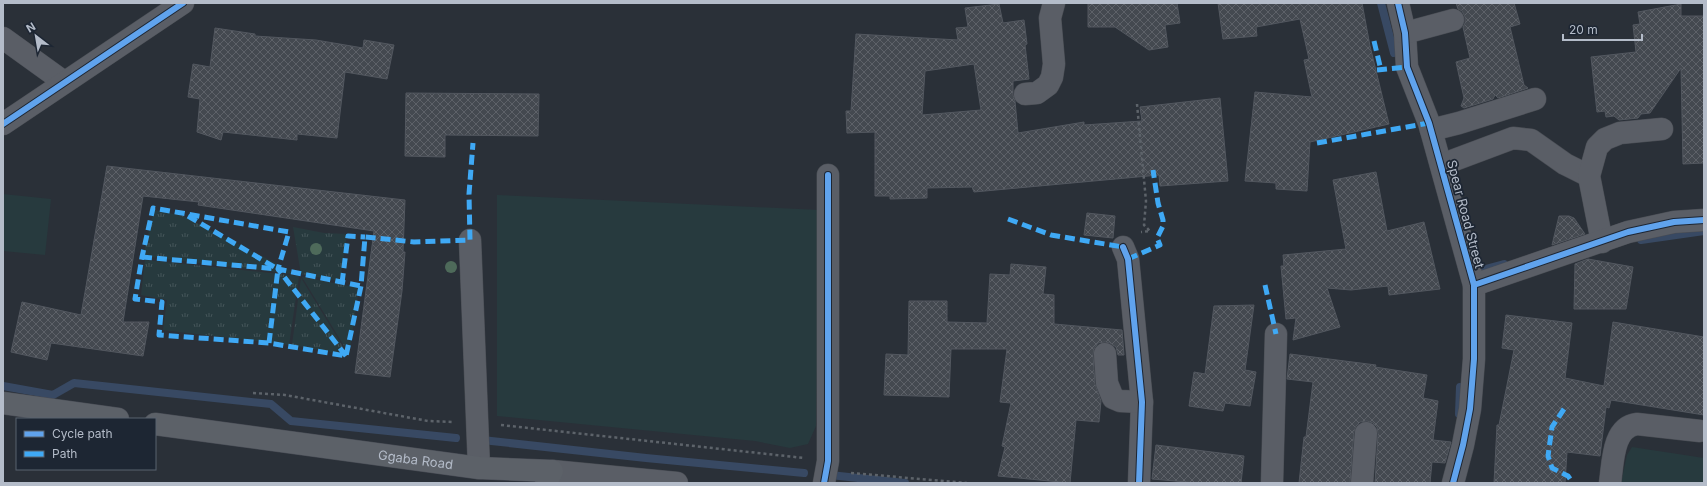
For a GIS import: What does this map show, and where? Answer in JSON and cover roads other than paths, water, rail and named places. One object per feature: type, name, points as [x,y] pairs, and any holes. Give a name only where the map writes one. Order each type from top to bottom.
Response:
[{"type":"main road","points":[[3,403],[111,418]]},
{"type":"main road","name":"Ggaba Road","points":[[156,424],[481,475],[549,477]]},
{"type":"street","points":[[3,124],[183,3]]},
{"type":"street","points":[[1025,94],[1037,93],[1048,85],[1052,76],[1054,64],[1050,18],[1054,3]]},
{"type":"street","name":"Spear Road Street","points":[[1398,3],[1405,33],[1407,67],[1431,130],[1474,286],[1474,359],[1470,409],[1463,445],[1453,483]]},
{"type":"street","points":[[1405,33],[1453,20]]},
{"type":"street","points":[[3,38],[64,82]]},
{"type":"street","points":[[1431,130],[1459,123],[1535,99]]},
{"type":"street","points":[[1602,242],[1589,176],[1597,147],[1604,139],[1620,133],[1662,129]]},
{"type":"street","points":[[1441,165],[1513,138],[1522,138],[1531,140],[1565,164],[1589,176]]},
{"type":"street","points":[[824,483],[828,461],[828,175]]},
{"type":"street","points":[[1474,286],[1628,232],[1674,222],[1704,220]]},
{"type":"street","points":[[470,240],[476,422],[481,475]]},
{"type":"street","points":[[1123,247],[1128,259],[1142,402],[1139,483]]},
{"type":"street","points":[[1272,483],[1276,334]]},
{"type":"street","points":[[1105,354],[1107,383],[1113,398],[1120,401],[1142,402]]},
{"type":"street","points":[[1610,483],[1617,442],[1622,432],[1628,426],[1637,424],[1700,431]]},
{"type":"street","points":[[1362,483],[1366,433]]},
{"type":"street","name":"Ggaba Road","points":[[549,477],[677,483]]},
{"type":"waterway","points":[[1381,3],[1394,53]]},
{"type":"waterway","points":[[1641,240],[1704,231]]},
{"type":"waterway","points":[[1478,271],[1504,264]]},
{"type":"waterway","points":[[3,386],[53,395],[74,383],[271,404],[291,421],[456,438]]},
{"type":"waterway","points":[[1459,414],[1460,387]]},
{"type":"waterway","points":[[482,440],[804,473]]},
{"type":"waterway","points":[[830,475],[905,483]]}]
